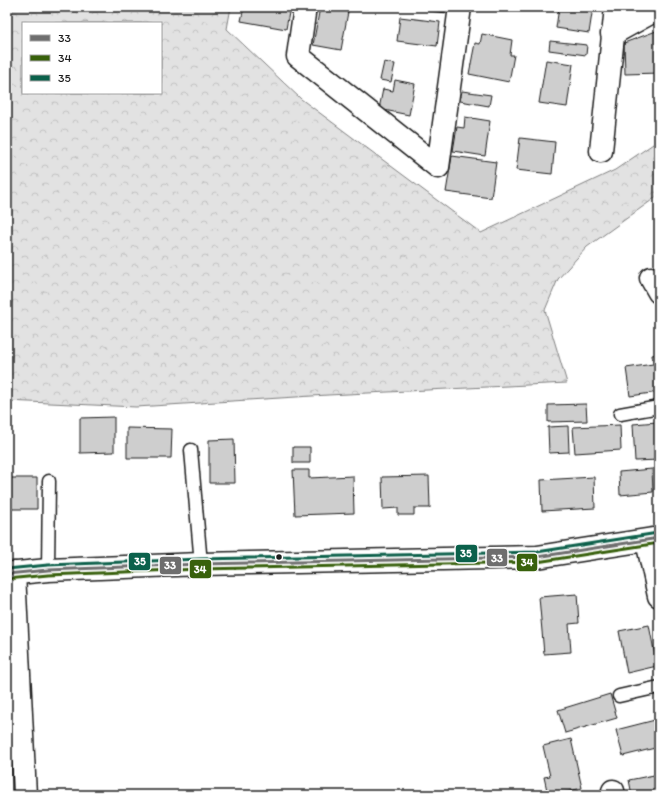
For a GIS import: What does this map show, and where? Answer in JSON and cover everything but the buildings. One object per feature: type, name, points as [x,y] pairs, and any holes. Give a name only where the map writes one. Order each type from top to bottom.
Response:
[{"type":"street","points":[[305,7],[298,56],[438,167],[460,7]]},
{"type":"street","points":[[601,151],[616,7]]},
{"type":"street","points":[[612,34],[659,8]]},
{"type":"street","points":[[19,792],[10,573],[48,570],[201,564],[537,557],[653,539],[659,596]]},
{"type":"lane","points":[[620,414],[659,408]]},
{"type":"lane","points":[[191,450],[201,564]]},
{"type":"lane","points":[[48,570],[49,481]]},
{"type":"lane","points":[[619,696],[659,687]]},
{"type":"green space","points":[[7,7],[231,7],[227,29],[301,99],[481,233],[615,170],[659,140],[659,195],[587,247],[558,279],[545,310],[567,383],[328,395],[136,407],[7,401]]},
{"type":"transit line","name":"35","points":[[7,569],[48,565],[201,559],[537,552],[658,533]]},
{"type":"transit line","name":"33","points":[[7,574],[48,570],[201,564],[537,557],[659,538]]},
{"type":"transit line","name":"34","points":[[7,579],[48,575],[201,569],[537,562],[659,543]]}]
